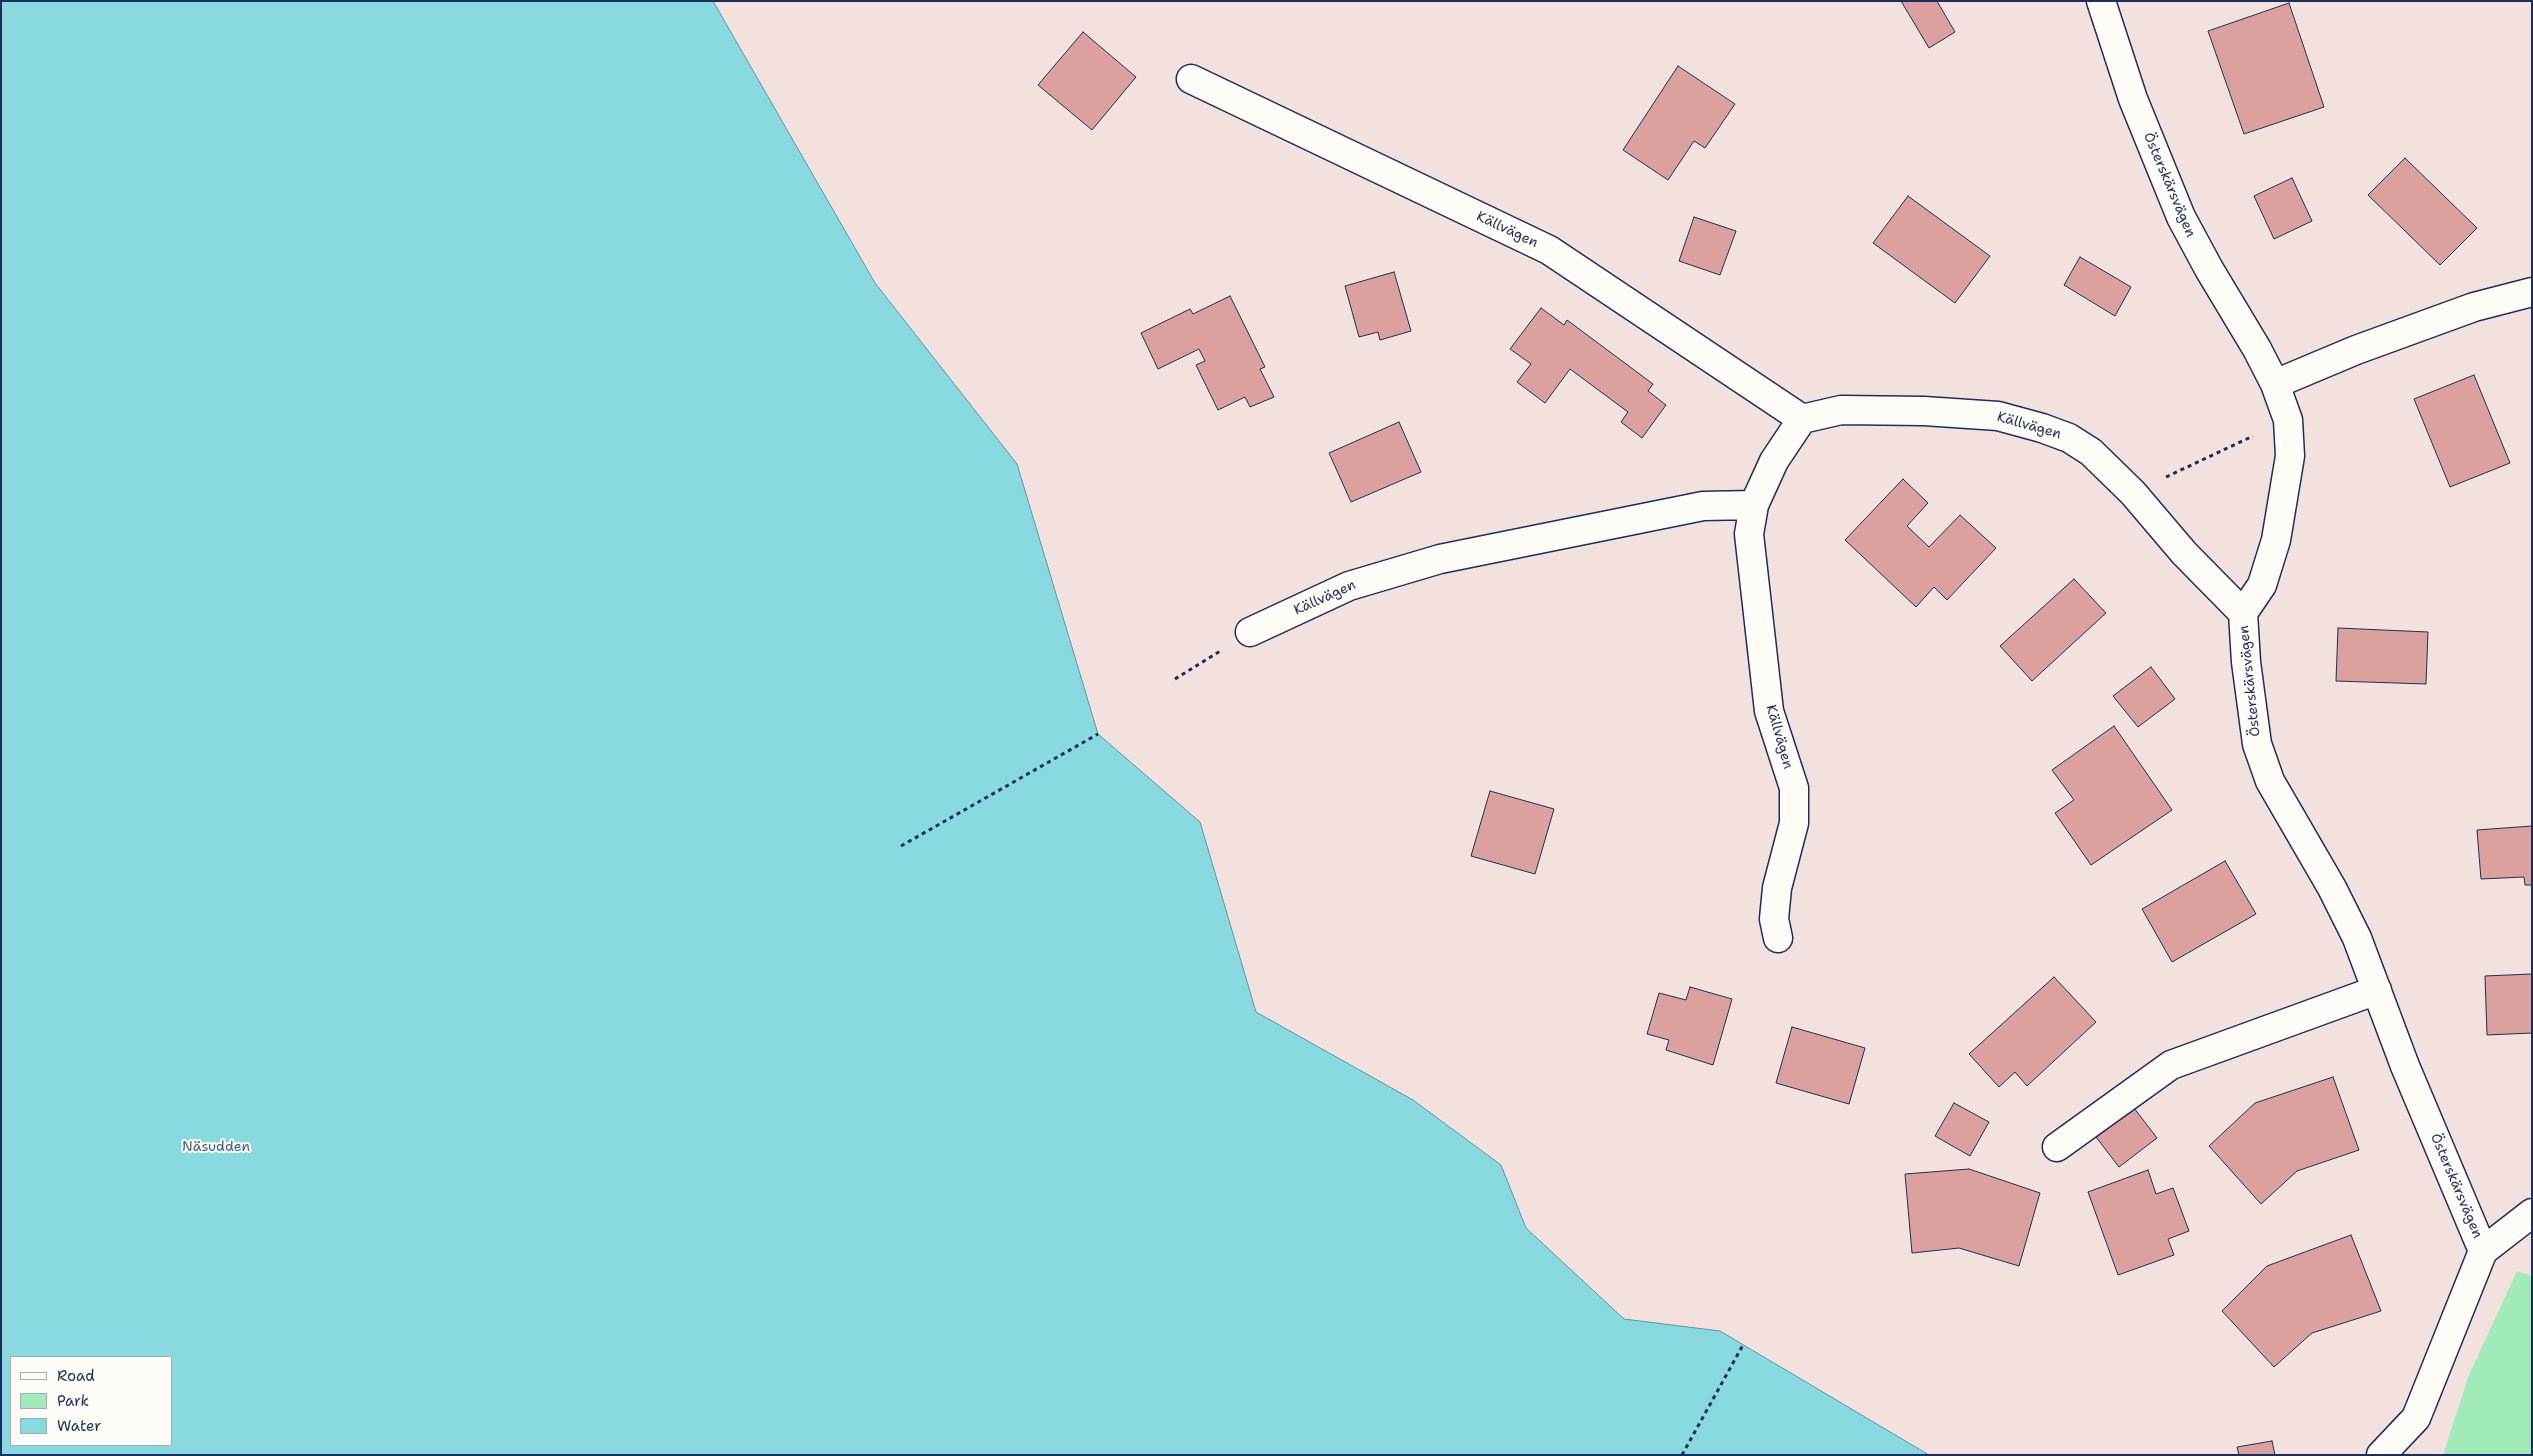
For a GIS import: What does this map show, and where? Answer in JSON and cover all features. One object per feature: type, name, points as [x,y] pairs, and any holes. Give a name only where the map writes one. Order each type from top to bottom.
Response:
[{"type":"street","name":"Österskärsvägen","points":[[2101,1],[2133,99],[2181,217],[2275,384],[2288,420],[2290,456],[2276,540],[2262,585],[2243,613],[2251,711],[2258,744],[2270,781],[2332,888],[2357,938],[2405,1066],[2483,1251],[2416,1418],[2381,1455]]},
{"type":"street","name":"Källvägen","points":[[1191,79],[1549,250],[1802,419]]},
{"type":"street","points":[[2275,384],[2356,350],[2474,306],[2532,292]]},
{"type":"street","name":"Källvägen","points":[[1778,938],[1774,920],[1777,888],[1794,823],[1794,788],[1769,712],[1749,534],[1754,505],[1774,461],[1802,419],[1840,410],[1924,411],[1998,416],[2042,428],[2069,438],[2091,452],[2133,493],[2184,553],[2243,613]]},
{"type":"street","name":"Källvägen","points":[[1250,632],[1350,586],[1440,559],[1703,506],[1754,505]]},
{"type":"street","points":[[2057,1147],[2171,1065],[2377,990]]},
{"type":"street","points":[[2483,1251],[2531,1216]]},
{"type":"path","points":[[2133,493],[2288,420]]},
{"type":"path","points":[[1175,679],[1250,632]]},
{"type":"path","points":[[900,846],[1098,734]]},
{"type":"path","points":[[1682,1455],[1743,1345]]},
{"type":"green space","points":[[2517,1271],[2532,1276],[2532,1455],[2443,1455],[2469,1375]]},
{"type":"water","points":[[1,1],[713,1],[875,283],[1017,464],[1098,734],[1200,822],[1256,1012],[1413,1100],[1501,1165],[1526,1228],[1624,1319],[1720,1331],[1929,1455],[1,1455]]},
{"type":"building","points":[[1901,1],[1937,1],[1955,32],[1929,48]]},
{"type":"building","points":[[2289,3],[2324,107],[2244,134],[2208,31]]},
{"type":"building","points":[[1083,32],[1136,77],[1092,130],[1038,85]]},
{"type":"building","points":[[1678,66],[1735,104],[1705,148],[1694,141],[1668,180],[1623,150]]},
{"type":"building","points":[[2405,158],[2477,228],[2440,265],[2368,195]]},
{"type":"building","points":[[2292,178],[2312,221],[2274,239],[2254,196]]},
{"type":"building","points":[[1908,196],[1990,256],[1955,303],[1873,243]]},
{"type":"building","points":[[1694,217],[1736,231],[1720,275],[1679,261]]},
{"type":"building","points":[[2080,257],[2131,287],[2115,316],[2064,285]]},
{"type":"building","points":[[1394,272],[1411,331],[1380,340],[1378,332],[1359,337],[1345,286]]},
{"type":"building","points":[[1230,296],[1265,367],[1260,369],[1274,397],[1250,407],[1245,397],[1218,410],[1196,365],[1205,361],[1199,349],[1158,369],[1141,333],[1190,309],[1193,314]]},
{"type":"building","points":[[1541,308],[1564,325],[1567,320],[1653,384],[1648,391],[1666,405],[1642,438],[1621,422],[1628,412],[1570,369],[1545,403],[1517,382],[1531,364],[1510,349]]},
{"type":"building","points":[[2474,375],[2510,463],[2450,487],[2414,399]]},
{"type":"building","points":[[1399,422],[1421,472],[1351,502],[1329,453]]},
{"type":"building","points":[[1903,479],[1928,503],[1907,526],[1929,547],[1960,515],[1996,548],[1947,600],[1934,587],[1916,607],[1845,540]]},
{"type":"building","points":[[2074,579],[2106,613],[2032,681],[2000,646]]},
{"type":"building","points":[[2338,628],[2428,632],[2426,684],[2336,681]]},
{"type":"building","points":[[2151,667],[2175,699],[2138,727],[2113,696]]},
{"type":"building","points":[[2114,726],[2172,810],[2091,865],[2055,813],[2074,800],[2052,770]]},
{"type":"building","points":[[1490,791],[1554,809],[1535,874],[1471,856]]},
{"type":"building","points":[[2532,826],[2532,885],[2525,885],[2524,877],[2481,879],[2477,830]]},
{"type":"building","points":[[2225,861],[2256,914],[2172,962],[2142,909]]},
{"type":"building","points":[[2532,974],[2532,1033],[2487,1035],[2485,976]]},
{"type":"building","points":[[2054,977],[2096,1022],[2027,1086],[2015,1072],[1999,1087],[1969,1054]]},
{"type":"building","points":[[1690,987],[1732,999],[1713,1065],[1666,1050],[1669,1040],[1647,1034],[1659,993],[1686,1000]]},
{"type":"building","points":[[1792,1027],[1865,1048],[1849,1104],[1776,1083]]},
{"type":"building","points":[[2333,1077],[2359,1150],[2297,1171],[2261,1204],[2209,1146],[2255,1103]]},
{"type":"building","points":[[1954,1103],[1989,1122],[1970,1156],[1935,1136]]},
{"type":"building","points":[[2134,1108],[2157,1138],[2119,1167],[2096,1137]]},
{"type":"building","points":[[1969,1169],[2040,1193],[2019,1266],[1959,1248],[1912,1253],[1905,1174]]},
{"type":"building","points":[[2148,1170],[2156,1194],[2173,1188],[2189,1231],[2168,1239],[2174,1255],[2118,1275],[2088,1192]]},
{"type":"building","points":[[2351,1235],[2381,1311],[2312,1333],[2274,1367],[2222,1311],[2267,1266]]},
{"type":"building","points":[[2272,1441],[2275,1455],[2239,1455],[2237,1447]]},
{"type":"park label","name":"Näsudden","points":[[216,1147]]}]
